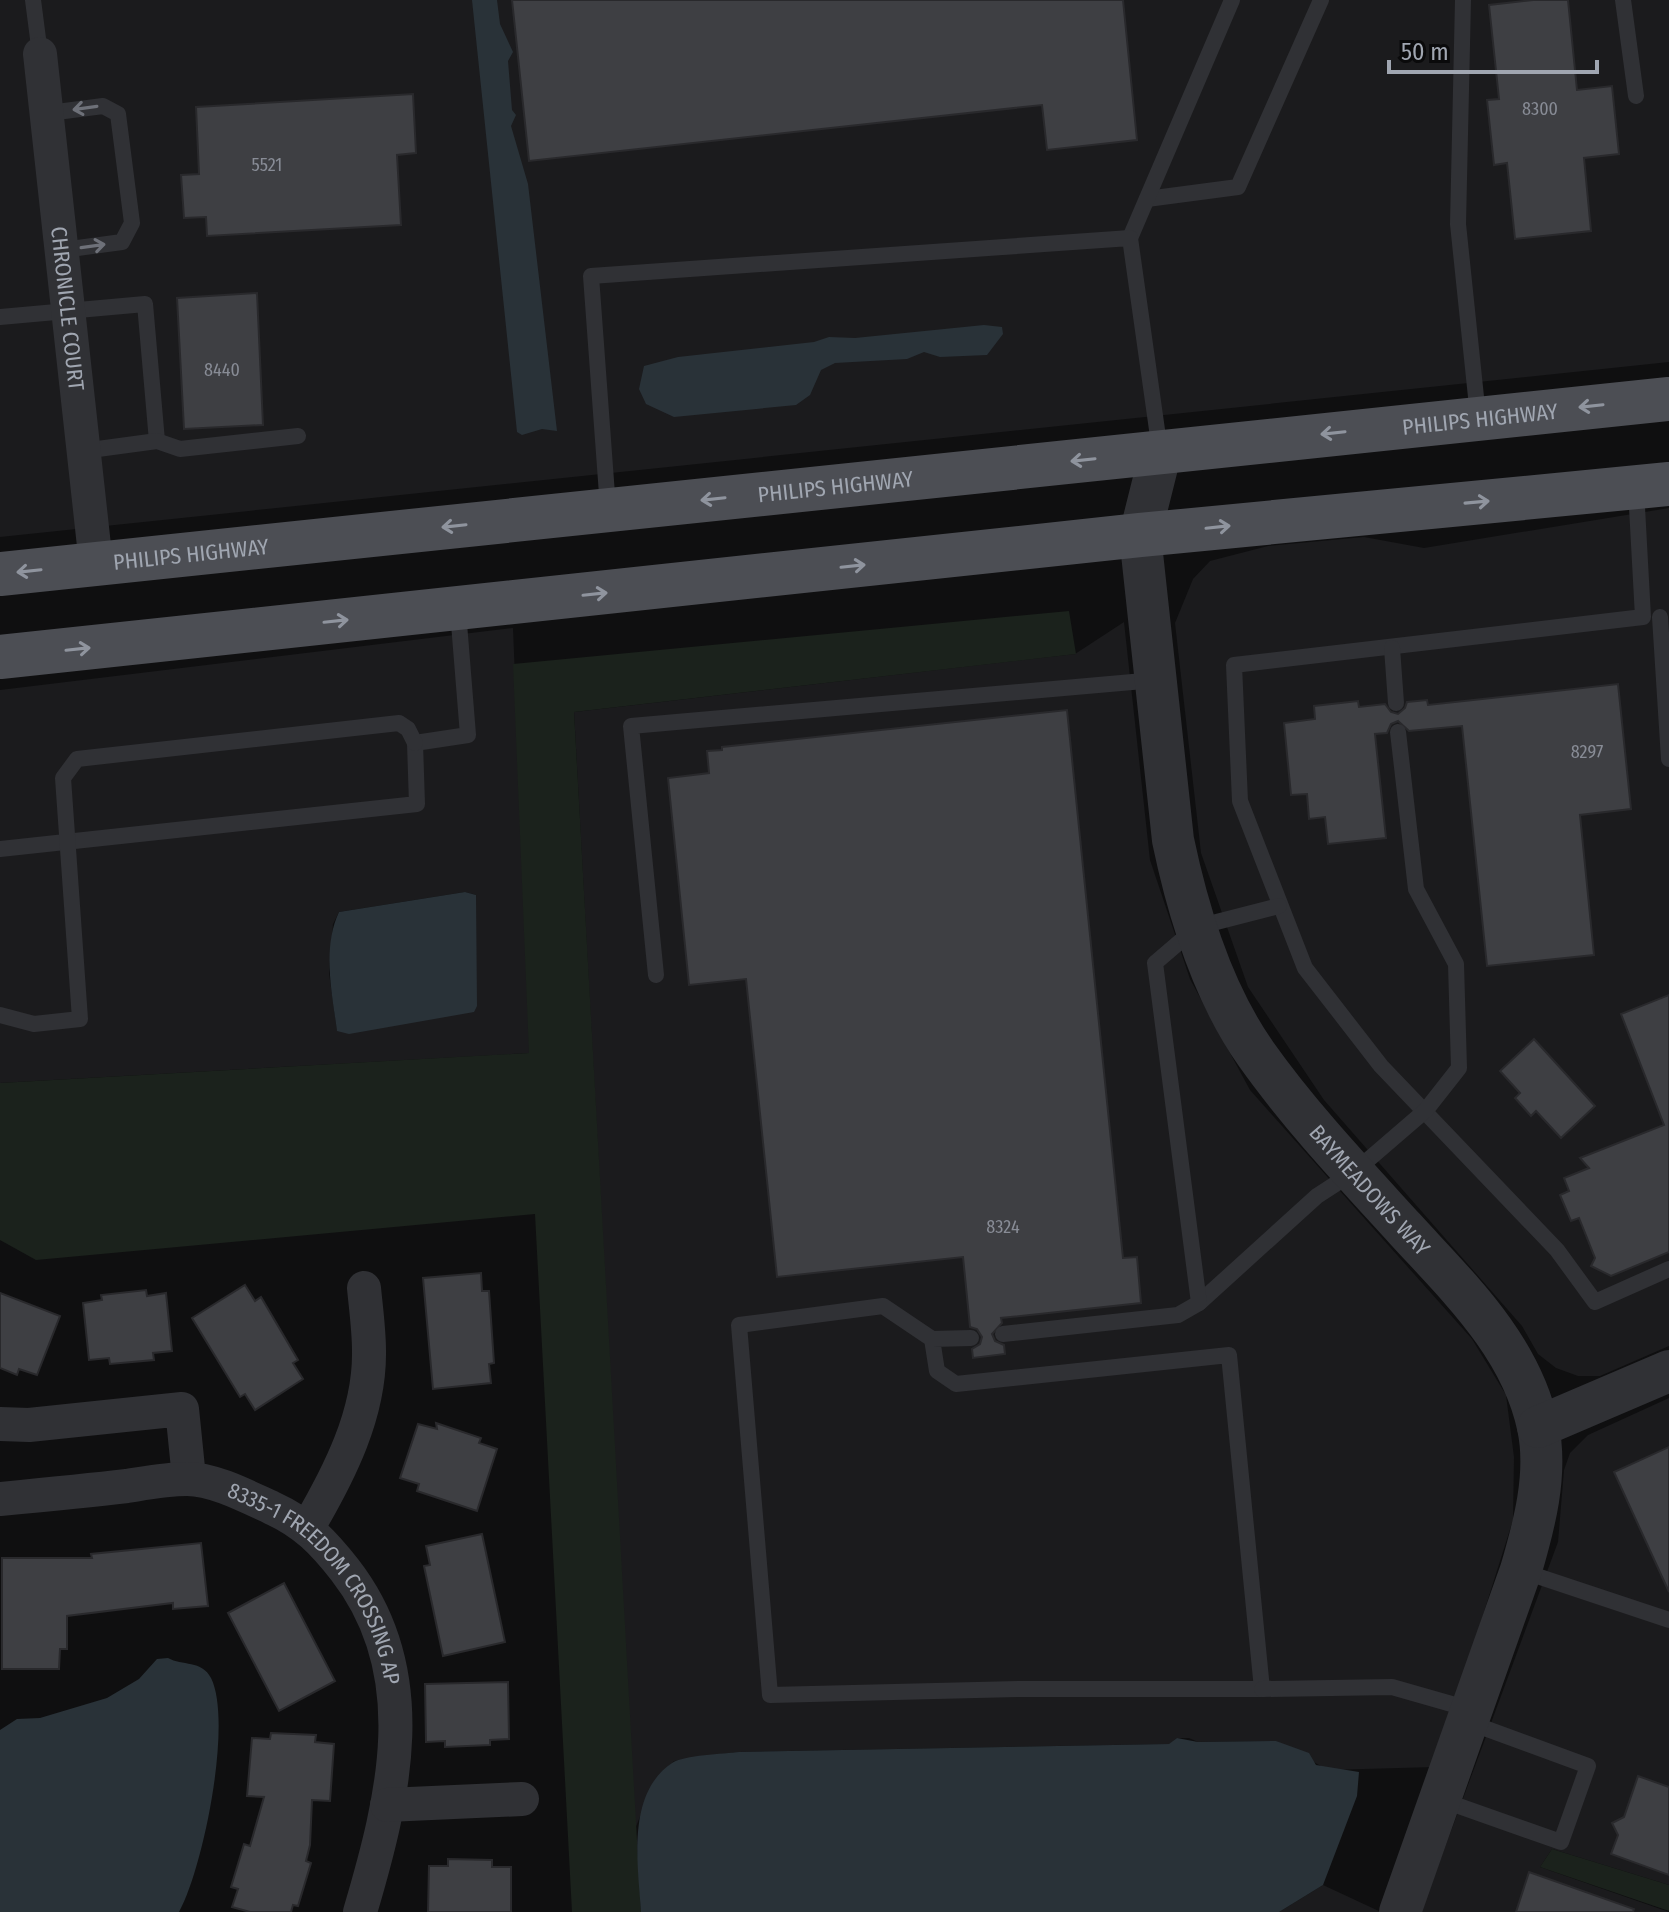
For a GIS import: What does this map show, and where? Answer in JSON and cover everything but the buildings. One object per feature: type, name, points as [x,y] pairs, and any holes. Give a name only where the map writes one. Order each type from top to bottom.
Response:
[{"type":"main road","name":"PHILIPS HIGHWAY","points":[[0,574],[1669,399]]},
{"type":"main road","points":[[0,657],[1140,535],[1652,485]]},
{"type":"street","name":"CHRONICLE COURT","points":[[40,54],[49,113],[96,564]]},
{"type":"street","name":"BAYMEADOWS WAY","points":[[1161,451],[1140,535],[1173,840],[1197,927],[1216,980],[1254,1051],[1354,1172],[1486,1318],[1515,1367],[1538,1427],[1540,1470],[1535,1520],[1521,1570],[1400,1912]]},
{"type":"street","points":[[308,1527],[336,1479],[362,1409],[369,1353],[364,1288]]},
{"type":"street","points":[[1538,1427],[1669,1371]]},
{"type":"street","points":[[0,1424],[29,1425],[182,1409],[189,1478]]},
{"type":"street","name":"8335-1 FREEDOM CROSSING AP","points":[[0,1499],[189,1478],[243,1495],[308,1527],[354,1582],[378,1625],[392,1670],[396,1723],[387,1805],[360,1912]]},
{"type":"street","points":[[387,1805],[522,1799]]},
{"type":"lane","points":[[33,0],[40,54]]},
{"type":"lane","points":[[1161,451],[1130,238],[1232,0]]},
{"type":"lane","points":[[1147,199],[1238,187],[1321,0]]},
{"type":"lane","points":[[1463,0],[1458,224],[1478,418]]},
{"type":"lane","points":[[1623,0],[1636,96]]},
{"type":"lane","points":[[49,113],[103,106],[118,114],[132,223],[122,242],[63,250]]},
{"type":"lane","points":[[608,510],[591,276],[1130,238]]},
{"type":"lane","points":[[0,317],[145,304],[157,441]]},
{"type":"lane","points":[[83,451],[157,441],[180,449],[298,436]]},
{"type":"lane","points":[[1643,617],[1652,485]]},
{"type":"lane","points":[[415,743],[468,735],[458,608]]},
{"type":"lane","points":[[1669,759],[1665,617],[1643,617],[1234,665],[1240,801],[1305,968],[1381,1066],[1557,1250],[1595,1302],[1669,1269]]},
{"type":"lane","points":[[1392,648],[1396,703]]},
{"type":"lane","points":[[656,975],[631,726],[1156,680]]},
{"type":"lane","points":[[0,849],[66,843],[417,804],[415,743],[408,729],[399,723],[77,759],[63,778],[66,843],[80,1019],[34,1024],[0,1015]]},
{"type":"lane","points":[[1003,1334],[1178,1315],[1199,1303],[1317,1196],[1354,1172],[1426,1110],[1459,1068],[1456,964],[1416,889],[1398,732]]},
{"type":"lane","points":[[1199,1303],[1155,963],[1197,927],[1279,906]]},
{"type":"lane","points":[[971,1338],[932,1339],[883,1306],[739,1325],[770,1695],[1018,1689],[1392,1687],[1588,1766],[1561,1842],[1439,1799]]},
{"type":"lane","points":[[932,1339],[937,1371],[956,1384],[1229,1355],[1262,1689]]},
{"type":"lane","points":[[1521,1570],[1669,1620]]},
{"type":"shaded area","points":[[0,0],[1669,0],[1669,362],[0,537]]},
{"type":"shaded area","points":[[472,0],[497,0],[500,24],[513,52],[508,61],[512,110],[516,115],[511,126],[528,184],[557,431],[542,429],[522,435],[517,432]]},
{"type":"shaded area","points":[[984,325],[1002,327],[1003,334],[987,355],[940,357],[924,352],[907,359],[835,363],[821,370],[810,395],[796,405],[674,417],[646,404],[639,389],[644,366],[678,357],[814,342],[829,337],[855,338]]},
{"type":"shaded area","points":[[1669,508],[1669,1346],[1600,1376],[1578,1376],[1556,1368],[1538,1354],[1522,1326],[1324,1100],[1248,987],[1201,853],[1175,623],[1193,579],[1210,561],[1268,546],[1364,537],[1424,548]]},
{"type":"shaded area","points":[[1069,611],[1076,654],[574,712],[641,1912],[572,1912],[535,1214],[36,1260],[0,1240],[0,1083],[529,1053],[513,664]]},
{"type":"shaded area","points":[[1124,622],[1150,860],[1190,979],[1250,1090],[1472,1339],[1506,1395],[1514,1457],[1513,1520],[1435,1767],[1328,1770],[1276,1741],[1198,1742],[1189,1738],[1177,1738],[1170,1744],[739,1752],[674,1761],[655,1780],[635,1829],[574,712],[1075,654]]},
{"type":"shaded area","points":[[513,628],[530,1053],[0,1083],[0,690]],"holes":[[[465,892],[476,895],[337,1030],[329,973],[333,924],[339,912]]]},
{"type":"shaded area","points":[[465,892],[476,895],[477,1006],[474,1012],[349,1034],[337,1031],[330,955],[339,912]]},
{"type":"shaded area","points":[[1669,1398],[1669,1885],[1552,1849],[1540,1867],[1669,1912],[1421,1912],[1558,1542],[1564,1470],[1570,1453],[1588,1435]]},
{"type":"shaded area","points":[[168,1658],[207,1672],[217,1699],[219,1727],[217,1760],[205,1831],[179,1912],[0,1912],[0,1730],[17,1719],[40,1718],[107,1698],[139,1679],[157,1659]]},
{"type":"shaded area","points":[[1177,1738],[1198,1742],[1276,1741],[1309,1753],[1316,1765],[1359,1772],[1357,1796],[1323,1885],[1279,1912],[641,1912],[637,1852],[641,1811],[657,1776],[678,1760],[739,1752],[1169,1744]]},
{"type":"shaded area","points":[[1552,1849],[1669,1885],[1669,1911],[1540,1867]]},
{"type":"shaded area","points":[[1323,1885],[1381,1912],[1279,1912]]}]
